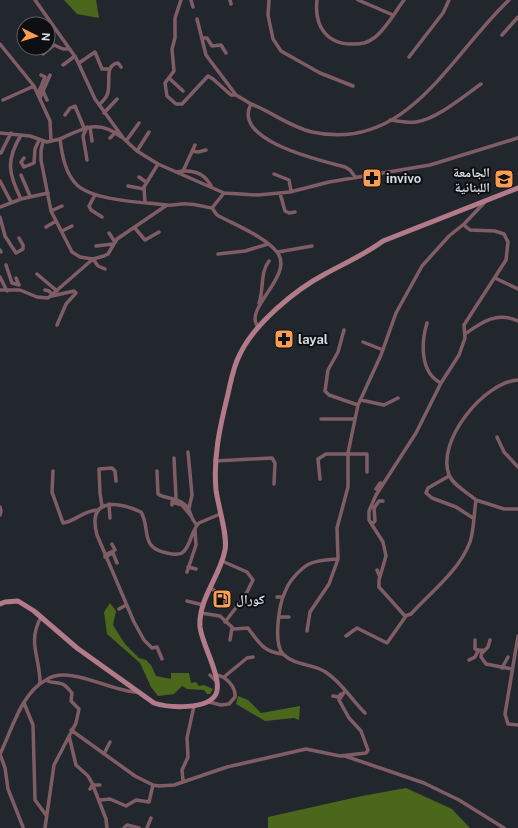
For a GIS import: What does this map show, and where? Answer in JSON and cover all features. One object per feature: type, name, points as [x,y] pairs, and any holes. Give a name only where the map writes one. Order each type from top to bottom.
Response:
[{"type":"main road","points":[[0,604],[18,601],[41,617],[57,632],[148,700],[160,705],[194,706],[209,702],[215,695],[218,682],[213,675],[200,628],[201,613],[222,561],[225,545],[215,479],[215,461],[219,432],[233,370],[240,354],[258,328],[304,287],[324,274],[368,252],[383,241],[486,199],[518,188]]},
{"type":"street","points":[[35,0],[75,56],[99,105],[125,140]]},
{"type":"street","points":[[38,4],[42,0]]},
{"type":"street","points":[[181,0],[175,18],[175,38],[172,49],[174,71],[165,83],[165,93],[169,100],[179,105],[184,103],[208,76],[213,78],[230,95],[236,95]]},
{"type":"street","points":[[191,0],[193,7]]},
{"type":"street","points":[[269,0],[268,15],[272,39],[281,51],[320,73],[352,86]]},
{"type":"street","points":[[317,0],[317,18],[325,34],[338,43],[348,45],[366,43],[380,33],[404,0]]},
{"type":"street","points":[[358,0],[393,15]]},
{"type":"street","points":[[409,57],[443,13],[450,0]]},
{"type":"street","points":[[503,0],[503,6]]},
{"type":"street","points":[[197,19],[206,55],[236,95],[298,128],[321,133],[358,133],[408,110],[424,96],[503,6],[510,0]]},
{"type":"street","points":[[502,35],[518,17]]},
{"type":"street","points":[[202,38],[207,38],[212,46],[221,45],[226,53]]},
{"type":"street","points":[[1,46],[34,86],[50,121],[52,141]]},
{"type":"street","points":[[56,46],[63,49],[70,49]]},
{"type":"street","points":[[79,63],[95,52],[102,69],[110,69]]},
{"type":"street","points":[[63,65],[75,56]]},
{"type":"street","points":[[99,105],[108,94],[110,69],[115,63],[118,63],[121,67]]},
{"type":"street","points":[[208,65],[213,64]]},
{"type":"street","points":[[38,94],[45,77],[41,75]]},
{"type":"street","points":[[40,98],[50,75]]},
{"type":"street","points":[[169,78],[183,91]]},
{"type":"street","points":[[389,120],[414,122],[427,118],[451,105],[481,84]]},
{"type":"street","points":[[3,100],[34,86]]},
{"type":"street","points":[[43,91],[47,100]]},
{"type":"street","points":[[104,113],[117,99]]},
{"type":"street","points":[[251,104],[248,115],[250,125],[270,141],[293,152],[345,167],[350,170],[356,178]]},
{"type":"street","points":[[65,115],[70,108],[75,106],[92,141]]},
{"type":"street","points":[[125,140],[139,123]]},
{"type":"street","points":[[0,133],[30,136],[41,141],[52,141],[87,128],[104,126],[116,132],[137,151],[158,164],[187,178],[211,186],[224,193],[258,195],[280,193],[330,182],[430,164],[518,138]]},
{"type":"street","points":[[87,128],[83,136],[87,160]]},
{"type":"street","points":[[110,138],[116,132]]},
{"type":"street","points":[[137,151],[149,132]]},
{"type":"street","points":[[1,153],[11,133]]},
{"type":"street","points":[[21,135],[15,145],[9,166],[12,178],[21,199]]},
{"type":"street","points":[[60,139],[65,164],[73,180],[85,190],[95,195],[167,205],[187,204],[212,208],[217,215],[268,244],[278,252],[281,261],[280,268],[269,293],[258,306]]},
{"type":"street","points":[[24,158],[21,162],[24,167],[34,163],[35,149],[41,141]]},
{"type":"street","points":[[41,141],[44,183],[48,193],[50,211],[72,252],[80,257],[93,258],[108,254],[114,243],[134,227],[167,205]]},
{"type":"street","points":[[183,171],[195,145]]},
{"type":"street","points":[[192,151],[198,152],[206,150]]},
{"type":"street","points":[[145,202],[144,189],[146,182],[158,164]]},
{"type":"street","points":[[176,172],[183,171],[200,173],[208,179],[211,186]]},
{"type":"street","points":[[274,174],[289,180],[291,191]]},
{"type":"street","points":[[21,175],[30,196]]},
{"type":"street","points":[[139,177],[146,182]]},
{"type":"street","points":[[0,181],[11,202]]},
{"type":"street","points":[[128,186],[144,189]]},
{"type":"street","points":[[299,189],[303,194]]},
{"type":"street","points":[[0,207],[30,196],[48,193]]},
{"type":"street","points":[[212,208],[224,193]]},
{"type":"street","points":[[280,193],[285,211],[290,213],[296,212]]},
{"type":"street","points":[[95,195],[89,206],[91,210],[102,217]]},
{"type":"street","points":[[307,631],[310,612],[329,584],[338,559],[337,528],[348,487],[348,453],[354,419],[360,400],[383,350],[396,313],[422,266],[449,236],[464,224],[486,199]]},
{"type":"street","points":[[50,211],[62,206]]},
{"type":"street","points":[[0,218],[5,236],[16,253],[19,253],[23,249],[23,244],[19,238]]},
{"type":"street","points":[[46,227],[56,220]]},
{"type":"street","points":[[406,616],[401,613],[380,589],[378,584],[386,556],[382,542],[372,524],[369,511],[376,495],[416,433],[441,383],[459,355],[465,334],[463,331],[464,325],[506,260],[508,246],[506,236],[495,231],[470,230],[464,224]]},
{"type":"street","points":[[62,231],[72,226]]},
{"type":"street","points":[[134,227],[145,240],[159,232]]},
{"type":"street","points":[[109,232],[114,243]]},
{"type":"street","points":[[96,246],[114,243]]},
{"type":"street","points":[[218,254],[245,251],[268,244]]},
{"type":"street","points":[[278,252],[312,246]]},
{"type":"street","points":[[93,258],[98,266],[105,269]]},
{"type":"street","points":[[53,295],[76,272],[93,258]]},
{"type":"street","points":[[258,328],[254,320],[263,293],[263,269],[269,261]]},
{"type":"street","points":[[6,265],[12,283],[19,285]]},
{"type":"street","points":[[37,274],[57,291]]},
{"type":"street","points":[[0,277],[7,290]]},
{"type":"street","points":[[16,278],[20,290]]},
{"type":"street","points":[[495,278],[518,289]]},
{"type":"street","points":[[0,290],[20,290],[37,297],[44,298],[74,290],[76,293],[66,304],[56,325]]},
{"type":"street","points":[[45,290],[49,290],[53,295]]},
{"type":"street","points":[[465,334],[494,317],[508,317],[518,321]]},
{"type":"street","points":[[427,323],[424,338],[426,368],[431,377],[441,383]]},
{"type":"street","points":[[344,330],[338,352],[328,370],[325,391],[329,395],[358,405]]},
{"type":"street","points":[[363,342],[383,350]]},
{"type":"street","points":[[518,380],[507,382],[491,390],[469,412],[451,443],[446,457],[449,476],[476,500],[504,509],[518,509]]},
{"type":"street","points":[[360,400],[384,405],[398,398]]},
{"type":"street","points":[[321,419],[354,419]]},
{"type":"street","points":[[498,437],[504,452],[518,467]]},
{"type":"street","points":[[187,572],[196,545],[196,527],[192,521],[189,508],[192,495],[188,452]]},
{"type":"street","points":[[320,478],[318,463],[320,456],[326,454],[367,454],[367,472]]},
{"type":"street","points":[[174,458],[176,498]]},
{"type":"street","points":[[215,461],[272,458],[275,463],[274,484]]},
{"type":"street","points":[[102,506],[99,469],[112,468],[116,481]]},
{"type":"street","points":[[53,471],[52,492],[63,523],[69,522],[91,510],[98,510]]},
{"type":"street","points":[[157,471],[158,494],[176,498],[189,508]]},
{"type":"street","points":[[449,476],[428,488],[426,493],[432,498],[456,507],[473,518]]},
{"type":"street","points":[[376,489],[380,483],[383,484]]},
{"type":"street","points":[[346,636],[357,628],[388,643],[406,616],[411,614],[458,563],[471,539],[476,500]]},
{"type":"street","points":[[372,524],[375,521],[374,508],[379,501],[383,501]]},
{"type":"street","points":[[172,505],[172,502],[178,503],[191,516]]},
{"type":"street","points":[[109,504],[110,518]]},
{"type":"street","points":[[162,659],[157,648],[152,648],[144,640],[131,612],[126,605],[105,556],[94,524],[98,510],[102,506],[118,504],[141,512],[144,519],[148,542],[160,551],[181,553],[196,527],[220,514]]},
{"type":"street","points":[[0,507],[0,515]]},
{"type":"street","points":[[105,556],[115,550],[112,544]]},
{"type":"street","points":[[105,556],[113,553],[116,563]]},
{"type":"street","points":[[282,654],[277,642],[283,596],[290,583],[304,567],[316,562],[338,559]]},
{"type":"street","points":[[222,561],[247,572],[253,580],[245,596],[225,622]]},
{"type":"street","points":[[188,567],[196,569]]},
{"type":"street","points":[[377,570],[380,577]]},
{"type":"street","points":[[441,582],[446,585]]},
{"type":"street","points":[[210,588],[215,592]]},
{"type":"street","points":[[277,597],[283,596]]},
{"type":"street","points":[[187,601],[205,603]]},
{"type":"street","points":[[119,609],[126,605]]},
{"type":"street","points":[[201,613],[220,616],[232,628],[239,630],[248,628],[261,646],[269,651],[282,654],[300,665],[318,668],[328,673],[345,690],[351,700],[365,713]]},
{"type":"street","points":[[40,683],[40,665],[34,637],[36,626],[41,617]]},
{"type":"street","points":[[280,617],[289,617]]},
{"type":"street","points":[[230,640],[232,628]]},
{"type":"street","points":[[518,636],[506,700],[505,719],[508,724],[518,725]]},
{"type":"street","points":[[475,640],[475,649],[481,651]]},
{"type":"street","points":[[469,660],[488,647],[490,640]]},
{"type":"street","points":[[481,651],[481,658],[486,664],[512,669]]},
{"type":"street","points":[[224,678],[247,658],[253,657]]},
{"type":"street","points":[[502,668],[508,657]]},
{"type":"street","points":[[209,702],[226,704],[234,700],[235,690],[224,678],[213,675]]},
{"type":"street","points":[[23,826],[8,789],[5,768],[0,754],[24,702],[40,683],[52,676],[70,676],[138,692]]},
{"type":"street","points":[[45,828],[54,765],[80,709],[71,701],[72,693],[63,684],[49,682],[46,680]]},
{"type":"street","points":[[333,696],[338,697],[345,690]]},
{"type":"street","points":[[343,755],[368,752],[361,731],[349,718],[339,700],[345,690]]},
{"type":"street","points":[[24,702],[33,725],[33,785],[35,800],[46,816]]},
{"type":"street","points":[[183,781],[182,770],[188,757],[187,738],[194,706]]},
{"type":"street","points":[[71,730],[135,776],[153,785],[169,786],[227,767],[306,749],[343,755],[424,783],[459,800],[504,828]]},
{"type":"street","points":[[69,734],[76,765],[88,776],[93,785],[100,800],[107,828]]},
{"type":"street","points":[[97,755],[103,753],[110,742]]},
{"type":"street","points":[[93,785],[100,786]]},
{"type":"street","points":[[90,789],[93,785]]},
{"type":"street","points":[[100,800],[110,799],[126,806],[136,800],[149,802],[153,785]]},
{"type":"street","points":[[147,828],[151,818]]},
{"type":"street","points":[[124,828],[127,825],[139,828]]},
{"type":"green space","points":[[64,0],[96,0],[99,18],[77,14]]},
{"type":"green space","points":[[110,603],[116,611],[113,625],[125,644],[139,658],[146,660],[151,665],[156,676],[171,679],[171,673],[189,673],[191,683],[196,682],[199,686],[204,685],[213,689],[210,694],[207,694],[204,690],[187,689],[182,686],[174,694],[158,696],[151,687],[140,663],[107,634],[104,612]]},
{"type":"green space","points":[[238,696],[248,700],[261,713],[300,706],[299,720],[294,718],[265,721],[236,704]]},
{"type":"green space","points":[[406,788],[452,809],[470,828],[268,828],[268,817],[362,796]]},
{"type":"place","name":"invivo","points":[[372,178]]},
{"type":"place","name":"الجامعة اللبنانية","points":[[504,179]]},
{"type":"place","name":"layal","points":[[284,339]]},
{"type":"place","name":"كورال","points":[[222,599]]}]
